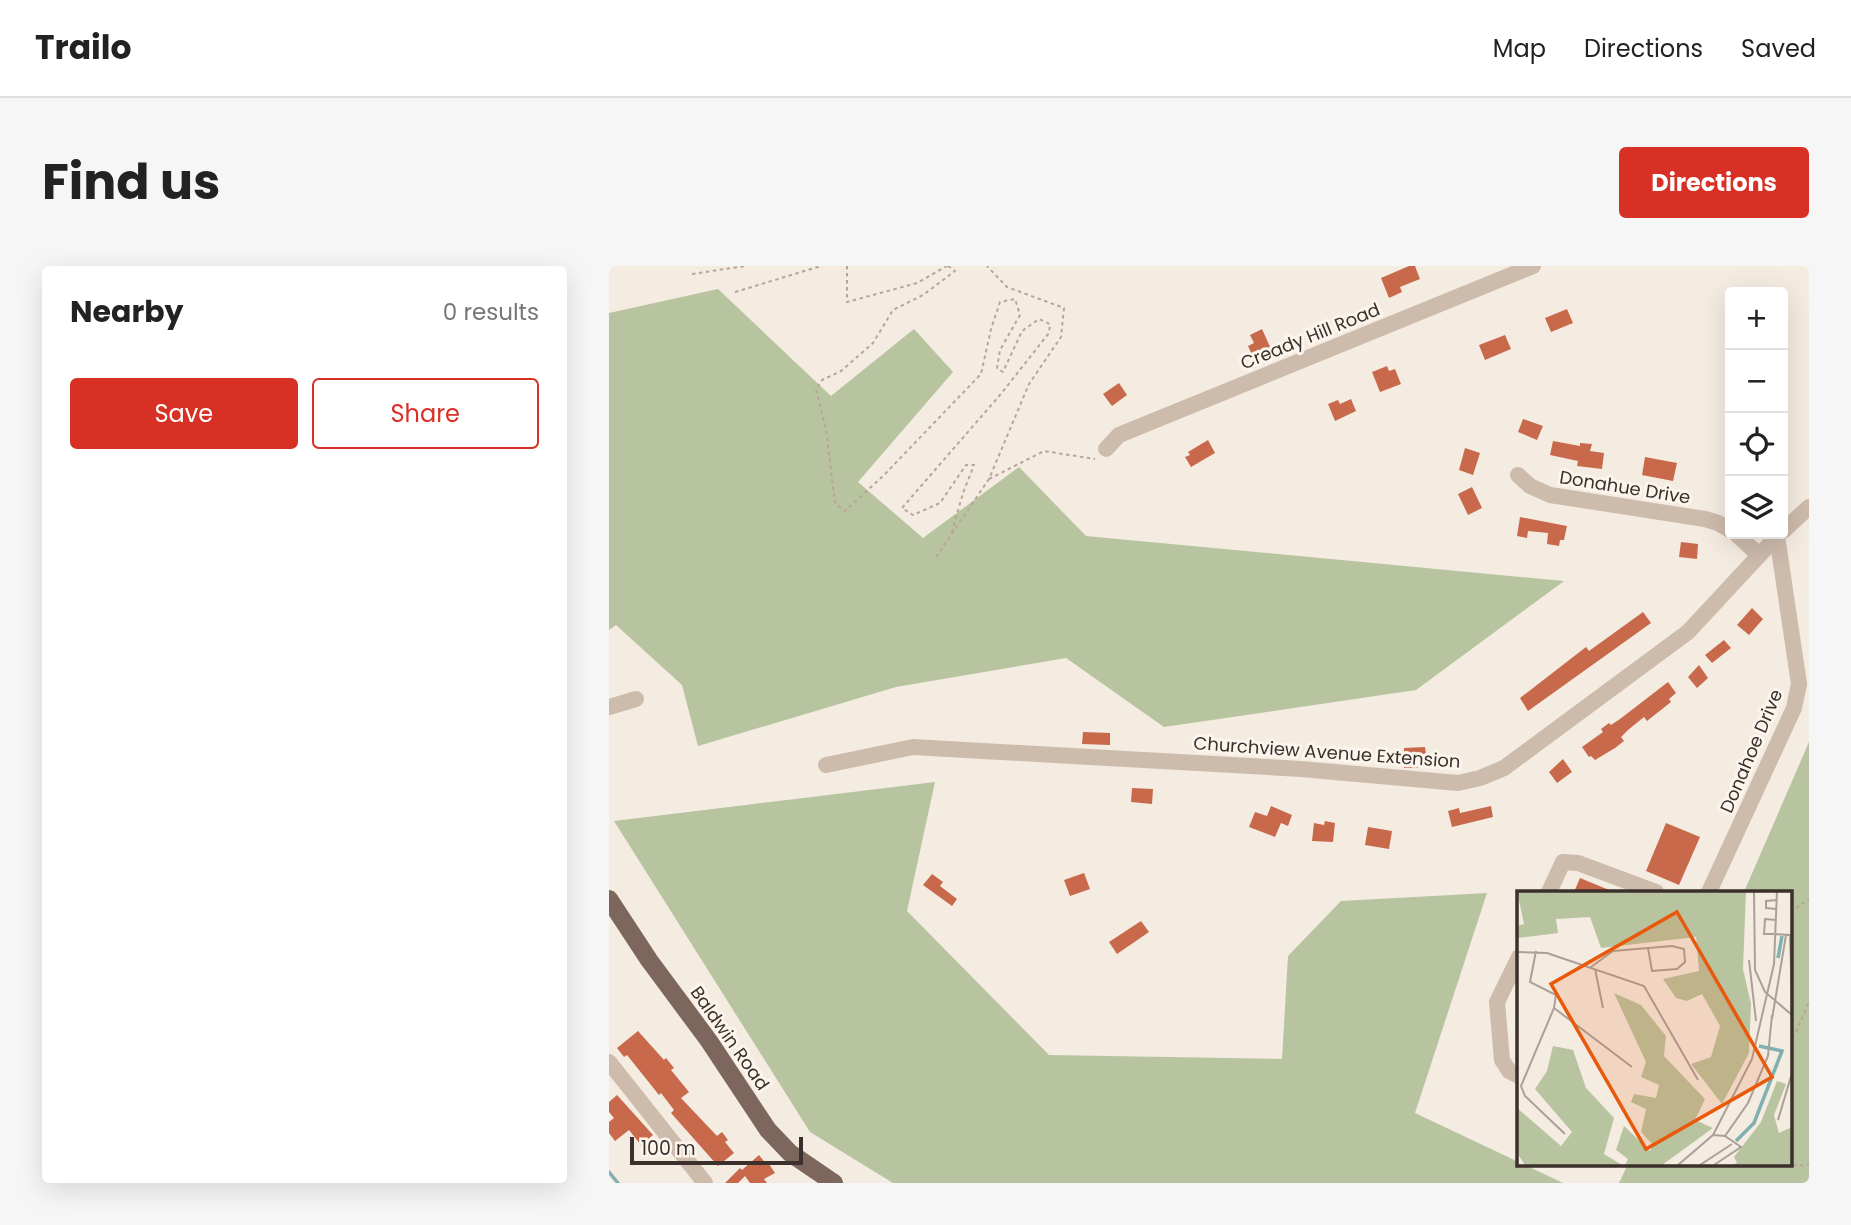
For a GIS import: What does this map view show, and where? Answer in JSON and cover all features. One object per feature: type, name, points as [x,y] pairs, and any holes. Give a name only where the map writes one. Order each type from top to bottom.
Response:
[{"type":"main road","name":"Baldwin Road","points":[[609,899],[768,1130],[790,1153],[834,1183]]},
{"type":"street","name":"Cready Hill Road","points":[[1106,449],[1119,435],[1534,266]]},
{"type":"street","name":"Donahue Drive","points":[[1518,475],[1530,486],[1550,495],[1705,519],[1725,527]]},
{"type":"street","name":"Churchview Avenue Extension","points":[[1788,526],[1809,507]]},
{"type":"street","points":[[1742,539],[1758,554]]},
{"type":"street","name":"Churchview Avenue Extension","points":[[826,765],[913,747],[1301,769],[1458,782],[1480,778],[1504,768],[1688,632],[1774,539]]},
{"type":"street","name":"Donahoe Drive","points":[[1709,891],[1794,708],[1797,696],[1799,684],[1781,539]]},
{"type":"street","points":[[609,706],[636,699]]},
{"type":"street","points":[[1549,891],[1563,862],[1578,863],[1653,891]]},
{"type":"street","points":[[1517,959],[1497,1003],[1501,1060],[1509,1071],[1517,1075]]},
{"type":"street","points":[[609,1062],[705,1183]]},
{"type":"path","points":[[692,274],[745,266]]},
{"type":"path","points":[[734,292],[821,266]]},
{"type":"path","points":[[847,266],[847,302],[917,283],[947,266],[955,271],[923,295],[893,310],[873,343],[841,372],[822,380],[816,390],[826,429],[835,502],[845,510],[883,476],[981,374],[1000,302],[1015,299],[1020,315],[1000,350],[997,368],[1003,372],[1022,331],[1039,319],[1050,324],[1049,333],[1000,395],[902,508],[913,515],[940,503],[966,465],[974,466],[951,535]]},
{"type":"path","points":[[936,557],[989,479],[1029,384],[1061,337],[1064,308],[1007,287],[987,266]]},
{"type":"path","points":[[989,479],[1044,452],[1094,460],[1106,449]]},
{"type":"path","points":[[1791,911],[1809,899]]},
{"type":"path","points":[[1791,1043],[1809,1002]]},
{"type":"path","points":[[1791,1165],[1809,1165]]},
{"type":"green space","points":[[718,289],[831,396],[914,329],[953,372],[858,482],[923,538],[1019,467],[1086,536],[1564,581],[1416,690],[1164,727],[1066,658],[896,687],[698,746],[682,685],[616,625],[609,630],[609,313]]},
{"type":"green space","points":[[1809,742],[1809,1183],[1619,1183],[1627,1166],[1791,1166],[1791,891],[1744,891]]},
{"type":"green space","points":[[935,782],[907,911],[1049,1055],[1282,1059],[1288,956],[1341,901],[1487,893],[1415,1113],[1517,1161],[1517,1166],[1527,1166],[1563,1183],[893,1183],[810,1132],[614,821]]},
{"type":"building","points":[[1415,266],[1420,279],[1400,287],[1402,292],[1389,298],[1381,278]]},
{"type":"building","points":[[1567,309],[1573,323],[1551,332],[1545,318]]},
{"type":"building","points":[[1262,329],[1271,349],[1253,357],[1248,346],[1254,343],[1250,335]]},
{"type":"building","points":[[1505,335],[1511,349],[1485,360],[1479,345]]},
{"type":"building","points":[[1387,366],[1389,371],[1395,369],[1401,384],[1380,392],[1372,372]]},
{"type":"building","points":[[1119,383],[1127,395],[1112,406],[1103,394]]},
{"type":"building","points":[[1351,399],[1356,411],[1335,421],[1328,404],[1338,400],[1340,404]]},
{"type":"building","points":[[1523,419],[1543,426],[1537,440],[1518,432]]},
{"type":"building","points":[[1208,440],[1215,453],[1191,467],[1185,457],[1190,455],[1188,452]]},
{"type":"building","points":[[1553,441],[1580,446],[1580,443],[1592,444],[1590,451],[1604,453],[1602,469],[1577,466],[1578,461],[1550,455]]},
{"type":"building","points":[[1465,448],[1480,453],[1473,475],[1459,470]]},
{"type":"building","points":[[1645,457],[1677,463],[1673,481],[1642,475]]},
{"type":"building","points":[[1472,487],[1482,508],[1468,515],[1458,494]]},
{"type":"building","points":[[1520,517],[1567,526],[1564,540],[1560,540],[1559,546],[1547,544],[1548,533],[1528,531],[1527,538],[1517,536]]},
{"type":"building","points":[[1681,542],[1698,544],[1697,559],[1679,557]]},
{"type":"building","points":[[1752,608],[1763,619],[1749,635],[1737,625]]},
{"type":"building","points":[[1643,612],[1651,623],[1528,711],[1520,698],[1586,647],[1589,651]]},
{"type":"building","points":[[1724,640],[1731,648],[1712,663],[1705,655]]},
{"type":"building","points":[[1699,665],[1708,678],[1697,688],[1688,677]]},
{"type":"building","points":[[1668,682],[1676,693],[1669,699],[1671,702],[1647,721],[1644,717],[1628,730],[1621,737],[1624,741],[1615,748],[1595,760],[1589,757],[1582,747],[1603,732],[1601,729],[1620,719]]},
{"type":"building","points":[[1083,732],[1110,733],[1110,745],[1082,744]]},
{"type":"building","points":[[1425,747],[1426,755],[1433,755],[1434,767],[1404,768],[1404,748]]},
{"type":"building","points":[[1563,759],[1572,772],[1557,783],[1549,772]]},
{"type":"building","points":[[1132,788],[1153,789],[1152,804],[1131,802]]},
{"type":"building","points":[[1271,806],[1292,815],[1288,826],[1281,823],[1275,837],[1249,827],[1255,812],[1267,816]]},
{"type":"building","points":[[1491,806],[1493,817],[1452,827],[1448,811],[1459,808],[1460,813]]},
{"type":"building","points":[[1325,821],[1335,823],[1333,842],[1312,841],[1314,823],[1324,825]]},
{"type":"building","points":[[1666,823],[1700,837],[1679,885],[1646,871]]},
{"type":"building","points":[[1368,827],[1392,831],[1389,849],[1365,845]]},
{"type":"building","points":[[1084,873],[1090,889],[1070,896],[1064,880]]},
{"type":"building","points":[[932,874],[943,882],[940,886],[957,899],[952,906],[923,885]]},
{"type":"building","points":[[1580,878],[1612,891],[1574,891]]},
{"type":"building","points":[[1141,921],[1149,932],[1117,954],[1109,942]]},
{"type":"building","points":[[638,1031],[674,1068],[671,1070],[689,1092],[681,1098],[717,1136],[722,1132],[728,1140],[725,1142],[734,1153],[718,1166],[671,1113],[674,1110],[661,1093],[659,1095],[627,1055],[624,1057],[617,1048]]},
{"type":"building","points":[[617,1095],[653,1135],[641,1145],[629,1130],[615,1141],[609,1133],[609,1122],[614,1118],[609,1112],[609,1102]]},
{"type":"building","points":[[759,1155],[775,1173],[764,1179],[767,1183],[750,1183],[745,1176],[738,1183],[725,1183],[740,1168],[742,1170]]},
{"type":"waterway","points":[[609,1172],[618,1183]]}]
